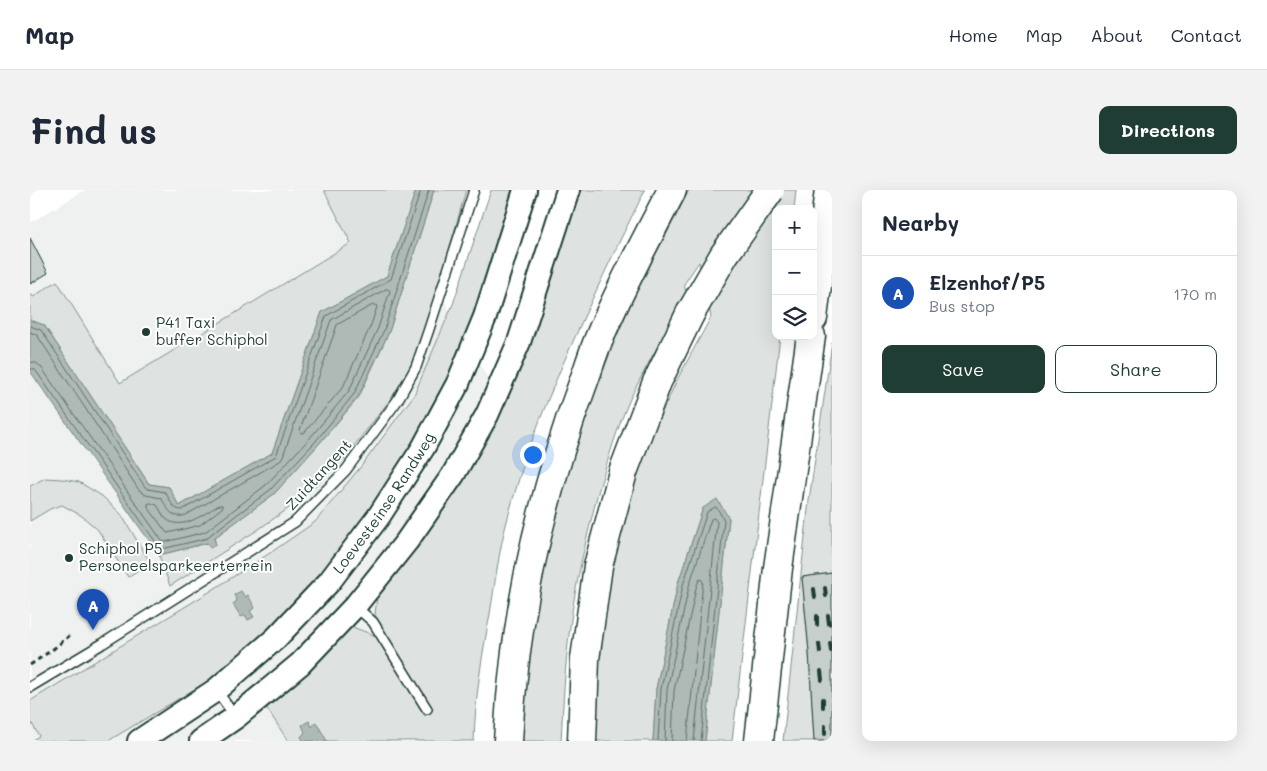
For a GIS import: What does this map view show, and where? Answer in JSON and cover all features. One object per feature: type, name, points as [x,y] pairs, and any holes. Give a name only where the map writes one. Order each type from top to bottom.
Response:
[{"type":"highway","points":[[508,741],[512,676],[518,634],[545,506],[564,438],[600,337],[637,256],[672,190]]},
{"type":"highway","points":[[582,741],[585,658],[598,566],[623,472],[657,382],[690,314],[724,255],[770,190]]},
{"type":"highway","points":[[816,295],[829,190]]},
{"type":"highway","points":[[758,741],[778,568],[810,340]]},
{"type":"street","name":"Loevesteinse Randweg","points":[[139,741],[216,690],[276,638],[329,582],[379,516],[423,448],[458,383],[485,317],[526,190]]},
{"type":"street","points":[[201,741],[236,717],[300,664],[355,606],[407,541],[453,475],[487,415],[519,342],[568,190]]},
{"type":"lane","name":"Zuidtangent","points":[[30,687],[296,522],[346,470],[398,401],[416,367],[474,190]]},
{"type":"lane","points":[[355,606],[373,622],[427,709]]},
{"type":"lane","points":[[216,690],[236,717]]},
{"type":"path","points":[[30,665],[69,636]]},
{"type":"shaded area","points":[[85,190],[382,190],[521,437],[496,557],[474,719],[474,741],[30,741],[30,223]]},
{"type":"shaded area","points":[[324,190],[416,190],[387,276],[322,312],[272,453],[179,506],[169,487],[149,484],[44,325],[30,320],[30,293],[33,297],[57,281],[120,383],[351,243]]},
{"type":"shaded area","points":[[434,190],[466,190],[434,303],[407,375],[343,460],[299,501],[170,586],[159,555],[208,543],[216,545],[214,538],[274,494],[359,397],[389,332]]},
{"type":"shaded area","points":[[491,190],[520,190],[483,311],[423,440],[343,554],[235,665],[108,741],[31,741],[39,736],[30,720],[30,701],[206,594],[315,522],[363,464],[414,395],[453,304]]},
{"type":"shaded area","points":[[575,190],[645,190],[604,273],[566,357],[541,417],[519,479],[504,532],[497,567],[479,677],[474,741],[288,741],[266,707],[332,647],[350,626],[376,636],[425,716],[433,710],[375,615],[377,596],[420,540]]},
{"type":"shaded area","points":[[689,190],[796,190],[794,205],[772,205],[772,340],[780,340],[732,741],[705,741],[729,518],[703,508],[678,583],[656,689],[653,741],[596,741],[598,663],[611,567],[636,474],[678,378],[711,317],[699,262],[684,284],[687,296],[630,399],[599,489],[572,609],[565,670],[561,741],[522,741],[528,665],[534,620],[548,548],[567,476],[590,405],[620,329],[649,267]]},
{"type":"shaded area","points":[[832,343],[832,573],[802,577],[809,652],[814,741],[783,741],[809,500]]},
{"type":"shaded area","points":[[45,478],[79,482],[102,496],[121,514],[150,562],[128,577],[98,530],[82,516],[62,505],[50,509],[30,521],[30,486]]},
{"type":"water","points":[[416,190],[434,190],[389,332],[358,397],[274,494],[214,538],[216,545],[210,548],[207,543],[159,555],[30,371],[30,320],[44,325],[149,484],[169,487],[179,506],[272,453],[322,312],[387,276]]},
{"type":"water","points":[[717,499],[729,518],[705,741],[653,741],[656,689],[678,583],[703,508]]},
{"type":"water","points":[[241,591],[245,597],[248,595],[255,608],[250,611],[254,617],[248,620],[245,615],[241,617],[233,604],[237,601],[234,595]]},
{"type":"water","points":[[309,721],[312,727],[316,722],[327,741],[304,741],[301,737],[305,732],[302,725]]},
{"type":"building","points":[[30,238],[48,273],[30,284]]},
{"type":"building","points":[[832,573],[832,741],[814,741],[809,652],[802,577]]},
{"type":"railway","points":[[825,588],[826,596]]},
{"type":"railway","points":[[814,589],[815,597]]},
{"type":"railway","points":[[828,615],[829,624]]},
{"type":"railway","points":[[817,616],[817,625]]},
{"type":"railway","points":[[830,643],[831,651]]},
{"type":"railway","points":[[819,644],[820,652]]},
{"type":"railway","points":[[821,671],[822,680]]},
{"type":"railway","points":[[823,699],[823,707]]},
{"type":"railway","points":[[825,726],[825,734]]},
{"type":"place","name":"P41 Taxi buffer Schiphol","points":[[146,332]]},
{"type":"place","name":"Schiphol P5 Personeelsparkeerterrein","points":[[69,558]]},
{"type":"place","name":"Elzenhof/P5","points":[[93,630]]}]
